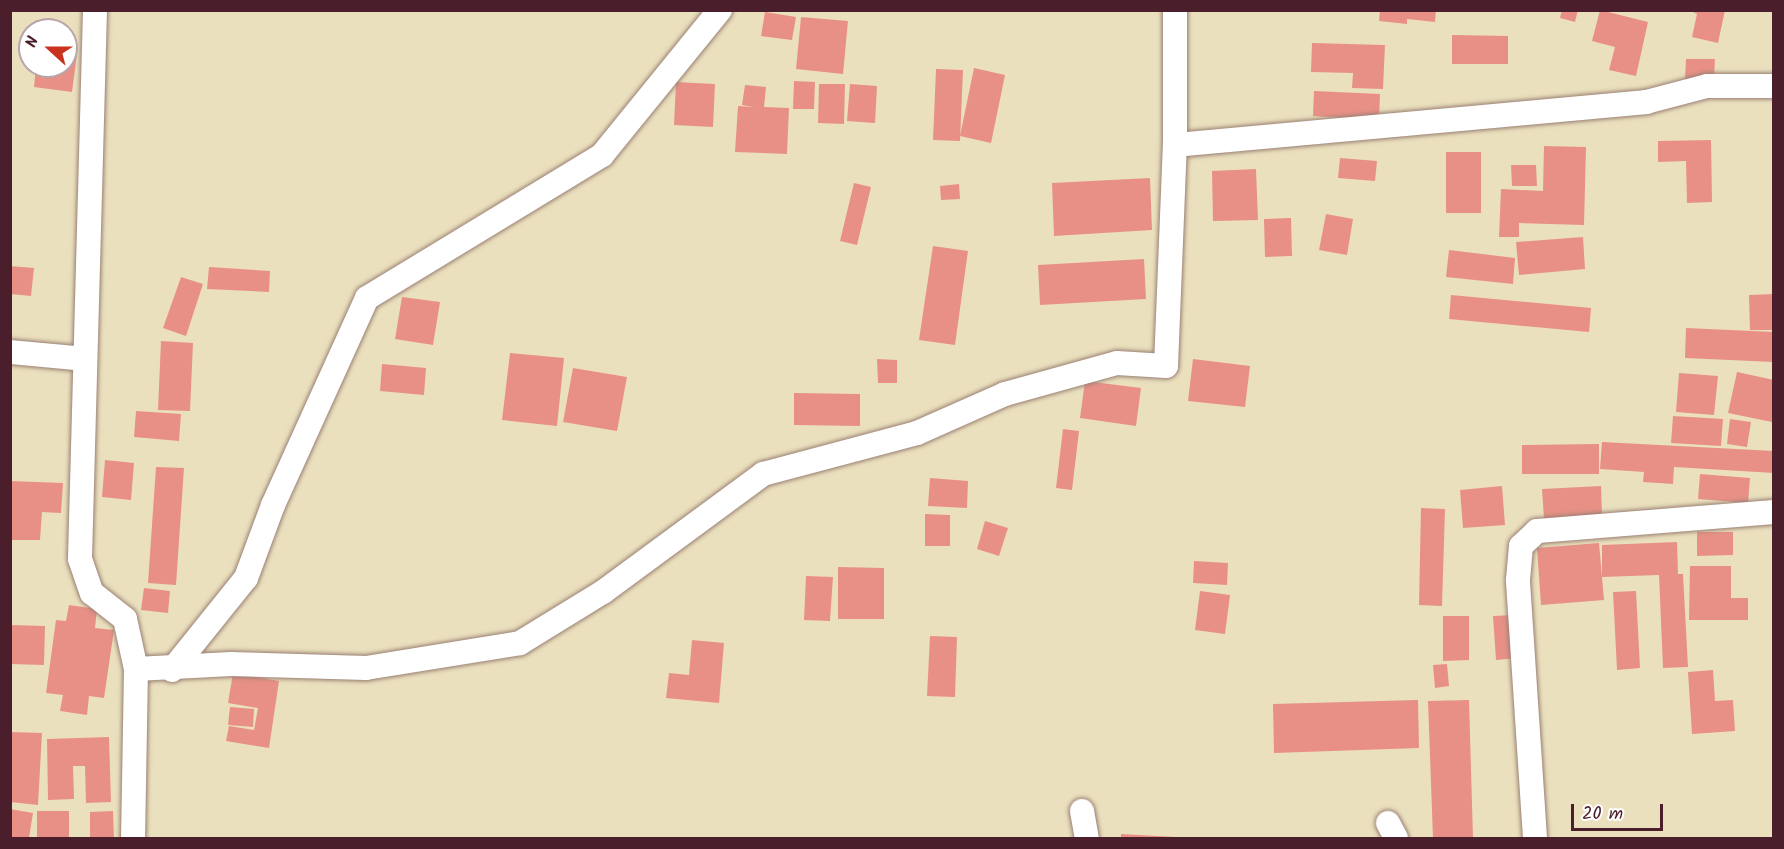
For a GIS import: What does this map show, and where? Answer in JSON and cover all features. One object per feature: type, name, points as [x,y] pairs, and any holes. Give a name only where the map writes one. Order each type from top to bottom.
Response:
[{"type":"street","points":[[94,10],[80,560],[92,593],[124,619],[136,669],[133,838]]},
{"type":"street","points":[[172,670],[246,578],[273,505],[367,298],[602,155],[720,10]]},
{"type":"street","points":[[136,669],[172,670],[231,664],[366,668],[520,643],[603,592],[763,474],[917,433],[1005,394],[1117,363],[1166,366],[1175,145],[1175,10]]},
{"type":"street","points":[[1175,145],[1647,102],[1707,86],[1773,86]]},
{"type":"street","points":[[10,352],[86,359]]},
{"type":"street","points":[[1535,838],[1518,580],[1521,546],[1537,531],[1773,512]]},
{"type":"street","points":[[1082,811],[1087,838]]},
{"type":"building","points":[[1380,10],[1436,10],[1435,22],[1407,19],[1407,24],[1379,21]]},
{"type":"building","points":[[1562,10],[1578,10],[1575,22],[1560,18]]},
{"type":"building","points":[[1600,10],[1648,22],[1636,76],[1609,70],[1615,47],[1592,41]]},
{"type":"building","points":[[1689,10],[1725,10],[1718,43],[1692,37],[1697,14]]},
{"type":"building","points":[[765,12],[796,17],[792,40],[761,36]]},
{"type":"building","points":[[801,17],[848,21],[843,74],[796,69]]},
{"type":"building","points":[[1452,35],[1508,36],[1508,64],[1452,64]]},
{"type":"building","points":[[1312,43],[1385,45],[1383,89],[1352,88],[1353,73],[1311,72]]},
{"type":"building","points":[[1686,59],[1715,59],[1714,80],[1685,79]]},
{"type":"building","points":[[974,68],[1005,75],[991,143],[960,136]]},
{"type":"building","points":[[936,69],[963,70],[960,141],[933,140]]},
{"type":"building","points":[[35,78],[74,78],[72,92],[34,87]]},
{"type":"building","points":[[794,81],[815,82],[814,109],[793,109]]},
{"type":"building","points":[[676,82],[715,84],[713,127],[674,125]]},
{"type":"building","points":[[819,84],[845,84],[844,124],[818,123]]},
{"type":"building","points":[[850,84],[877,86],[875,123],[847,121]]},
{"type":"building","points":[[745,85],[766,87],[764,107],[789,108],[787,154],[735,152],[738,106],[754,107],[742,105]]},
{"type":"building","points":[[1314,91],[1380,94],[1379,120],[1313,116]]},
{"type":"building","points":[[1711,140],[1712,202],[1687,203],[1686,161],[1658,162],[1658,141]]},
{"type":"building","points":[[1544,146],[1586,147],[1584,225],[1519,223],[1519,237],[1499,237],[1501,189],[1543,191]]},
{"type":"building","points":[[1446,152],[1481,152],[1481,213],[1446,213]]},
{"type":"building","points":[[1340,158],[1377,161],[1375,181],[1338,178]]},
{"type":"building","points":[[1511,165],[1536,165],[1537,186],[1512,186]]},
{"type":"building","points":[[1256,169],[1258,220],[1213,221],[1212,171]]},
{"type":"building","points":[[1150,178],[1152,230],[1054,236],[1052,183]]},
{"type":"building","points":[[854,183],[871,187],[857,245],[840,241]]},
{"type":"building","points":[[959,184],[960,199],[941,200],[940,186]]},
{"type":"building","points":[[1326,214],[1353,219],[1347,255],[1319,250]]},
{"type":"building","points":[[1291,218],[1292,256],[1265,257],[1264,219]]},
{"type":"building","points":[[1583,237],[1585,269],[1519,275],[1516,242]]},
{"type":"building","points":[[933,246],[968,251],[955,345],[919,340]]},
{"type":"building","points":[[1449,250],[1515,258],[1513,284],[1446,277]]},
{"type":"building","points":[[1144,259],[1146,299],[1040,305],[1038,265]]},
{"type":"building","points":[[10,266],[34,268],[31,296],[10,294]]},
{"type":"building","points":[[209,267],[270,271],[269,292],[207,289]]},
{"type":"building","points":[[181,277],[203,284],[186,336],[163,328]]},
{"type":"building","points":[[1774,294],[1774,330],[1750,330],[1749,295]]},
{"type":"building","points":[[1451,295],[1591,308],[1589,332],[1449,319]]},
{"type":"building","points":[[402,297],[440,302],[433,345],[395,339]]},
{"type":"building","points":[[1686,328],[1774,332],[1774,362],[1685,358]]},
{"type":"building","points":[[161,341],[193,343],[190,411],[158,410]]},
{"type":"building","points":[[510,353],[564,358],[557,426],[502,420]]},
{"type":"building","points":[[877,359],[897,360],[897,383],[878,383]]},
{"type":"building","points":[[1193,359],[1250,366],[1245,407],[1188,401]]},
{"type":"building","points":[[382,364],[426,368],[424,395],[380,391]]},
{"type":"building","points":[[573,368],[627,377],[617,431],[563,422]]},
{"type":"building","points":[[1737,372],[1774,380],[1772,422],[1728,413]]},
{"type":"building","points":[[1679,373],[1718,376],[1714,415],[1676,412]]},
{"type":"building","points":[[1085,381],[1141,388],[1136,426],[1080,418]]},
{"type":"building","points":[[794,393],[860,394],[860,426],[794,425]]},
{"type":"building","points":[[136,411],[181,414],[179,441],[134,437]]},
{"type":"building","points":[[1673,416],[1723,419],[1721,446],[1671,443]]},
{"type":"building","points":[[1730,419],[1751,422],[1747,447],[1727,444]]},
{"type":"building","points":[[1063,429],[1079,431],[1072,490],[1056,488]]},
{"type":"building","points":[[1602,442],[1774,451],[1774,473],[1674,467],[1673,484],[1643,482],[1644,472],[1600,469]]},
{"type":"building","points":[[1599,444],[1599,474],[1522,474],[1522,445]]},
{"type":"building","points":[[105,460],[134,463],[131,500],[102,497]]},
{"type":"building","points":[[156,467],[184,468],[176,585],[148,583]]},
{"type":"building","points":[[1700,474],[1750,478],[1748,503],[1698,499]]},
{"type":"building","points":[[930,478],[968,481],[967,508],[928,506]]},
{"type":"building","points":[[10,481],[63,483],[61,513],[42,512],[40,540],[10,540]]},
{"type":"building","points":[[1502,486],[1505,525],[1463,528],[1460,490]]},
{"type":"building","points":[[1601,486],[1602,515],[1544,519],[1542,489]]},
{"type":"building","points":[[1421,508],[1445,509],[1442,606],[1419,605]]},
{"type":"building","points":[[925,514],[950,515],[950,546],[925,546]]},
{"type":"building","points":[[985,521],[1008,528],[999,556],[977,549]]},
{"type":"building","points":[[1697,532],[1733,532],[1733,555],[1697,556]]},
{"type":"building","points":[[1677,542],[1678,574],[1683,574],[1688,667],[1663,668],[1659,575],[1602,577],[1602,545]]},
{"type":"building","points":[[1599,543],[1604,600],[1541,605],[1537,548]]},
{"type":"building","points":[[1194,561],[1228,563],[1227,585],[1193,583]]},
{"type":"building","points":[[1690,566],[1731,566],[1731,598],[1748,598],[1748,620],[1689,620]]},
{"type":"building","points":[[838,567],[884,568],[884,619],[838,619]]},
{"type":"building","points":[[806,576],[833,577],[830,621],[804,620]]},
{"type":"building","points":[[144,588],[170,591],[168,613],[141,610]]},
{"type":"building","points":[[1200,591],[1230,595],[1225,634],[1195,630]]},
{"type":"building","points":[[1636,591],[1640,668],[1617,670],[1613,592]]},
{"type":"building","points":[[69,605],[97,609],[95,628],[114,630],[104,698],[89,696],[87,715],[60,711],[63,695],[46,693],[56,620],[66,621]]},
{"type":"building","points":[[1515,615],[1518,658],[1496,660],[1493,616]]},
{"type":"building","points":[[1443,616],[1469,616],[1469,660],[1443,661]]},
{"type":"building","points":[[10,625],[45,626],[44,665],[10,664]]},
{"type":"building","points":[[930,636],[957,637],[955,697],[927,696]]},
{"type":"building","points":[[692,640],[724,643],[719,703],[666,698],[669,673],[689,675]]},
{"type":"building","points":[[1447,664],[1449,686],[1435,688],[1433,665]]},
{"type":"building","points":[[1713,670],[1715,701],[1733,700],[1735,731],[1692,734],[1688,672]]},
{"type":"building","points":[[233,673],[279,681],[269,748],[226,741],[229,726],[254,730],[258,708],[228,703]]},
{"type":"building","points":[[1418,700],[1419,748],[1274,753],[1273,704]]},
{"type":"building","points":[[1469,700],[1473,838],[1433,838],[1428,701]]},
{"type":"building","points":[[230,707],[254,709],[253,727],[228,725]]},
{"type":"building","points":[[10,732],[42,733],[38,805],[10,802]]},
{"type":"building","points":[[109,737],[111,802],[86,803],[85,766],[73,766],[74,799],[48,800],[47,739]]},
{"type":"building","points":[[10,809],[33,813],[29,838],[10,838]]},
{"type":"building","points":[[37,811],[69,811],[69,838],[37,838]]},
{"type":"building","points":[[113,811],[114,838],[90,838],[90,812]]},
{"type":"building","points":[[1121,834],[1176,837],[1176,838],[1121,838]]}]
